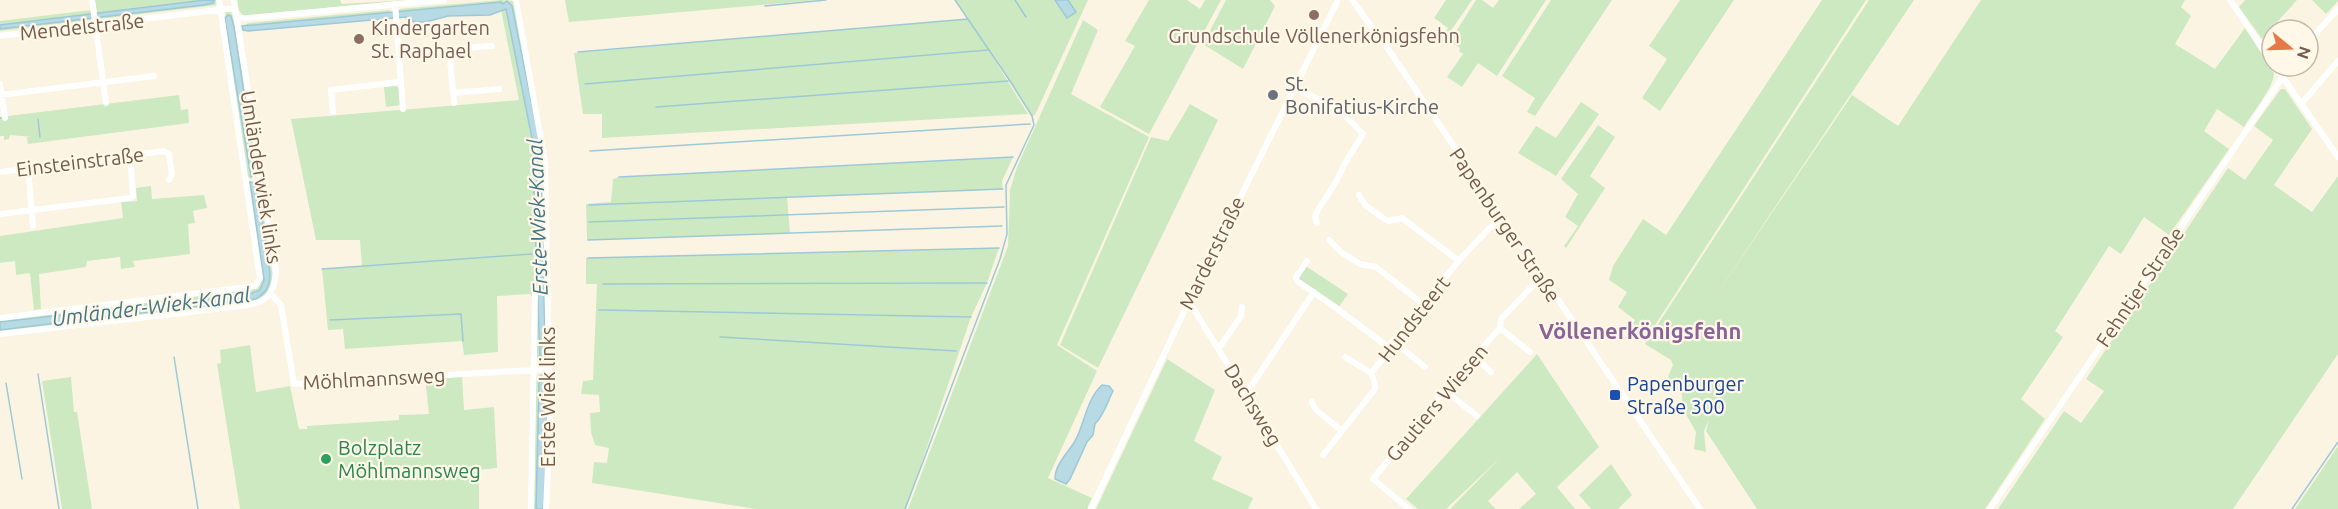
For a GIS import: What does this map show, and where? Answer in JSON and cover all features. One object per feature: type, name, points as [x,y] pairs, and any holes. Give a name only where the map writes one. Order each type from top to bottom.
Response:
[{"type":"street","points":[[92,0],[106,103]]},
{"type":"street","points":[[0,318],[255,286],[260,278],[219,0]]},
{"type":"street","name":"Umländerwiek links","points":[[234,0],[276,272],[271,294]]},
{"type":"street","points":[[237,19],[395,8],[444,0]]},
{"type":"street","name":"Erste Wiek links","points":[[516,0],[545,162],[550,420],[546,509]]},
{"type":"street","name":"Marderstraße","points":[[1091,509],[1188,304],[1338,0]]},
{"type":"street","name":"Papenburger Straße","points":[[1352,0],[1388,49],[1700,509]]},
{"type":"street","points":[[2230,0],[2260,44]]},
{"type":"street","name":"Mendelstraße","points":[[0,36],[95,18],[235,8]]},
{"type":"street","points":[[395,8],[403,109]]},
{"type":"street","points":[[2320,29],[2338,9]]},
{"type":"street","points":[[399,53],[492,46]]},
{"type":"street","points":[[449,48],[454,103]]},
{"type":"street","points":[[2301,104],[2338,61]]},
{"type":"street","points":[[1,95],[154,76]]},
{"type":"street","name":"Fehntjer Straße","points":[[1990,509],[2281,78]]},
{"type":"street","points":[[2283,78],[2338,157]]},
{"type":"street","points":[[333,112],[332,90],[400,82]]},
{"type":"street","points":[[0,84],[5,118]]},
{"type":"street","points":[[1294,88],[1338,108],[1363,134],[1344,164],[1338,180],[1317,210],[1315,217],[1317,223]]},
{"type":"street","points":[[453,93],[500,89]]},
{"type":"street","name":"Einsteinstraße","points":[[0,172],[164,151],[169,154],[172,174],[169,180]]},
{"type":"street","points":[[0,214],[130,198],[133,196],[130,154]]},
{"type":"street","points":[[28,168],[33,226]]},
{"type":"street","points":[[1359,195],[1365,205],[1386,220],[1402,218],[1459,261]]},
{"type":"street","name":"Hundsteert","points":[[1323,455],[1375,389],[1371,373],[1387,353],[1388,347],[1459,261],[1500,217]]},
{"type":"street","points":[[1329,240],[1342,253],[1360,264],[1376,267],[1423,304]]},
{"type":"street","points":[[1307,261],[1296,279],[1388,347]]},
{"type":"street","name":"Gautiers Wiesen","points":[[1409,509],[1373,479],[1500,328],[1501,319],[1541,277]]},
{"type":"street","points":[[1246,394],[1314,292]]},
{"type":"street","points":[[531,509],[535,293]]},
{"type":"street","points":[[0,334],[242,306],[254,304],[271,294]]},
{"type":"street","name":"Möhlmannsweg","points":[[271,294],[281,305],[294,384],[549,369]]},
{"type":"street","name":"Dachsweg","points":[[1188,304],[1219,348],[1316,509]]},
{"type":"street","points":[[1219,348],[1240,316],[1242,308]]},
{"type":"street","name":"Gautiers Wiesen","points":[[1500,328],[1530,352]]},
{"type":"street","points":[[1393,341],[1425,366]]},
{"type":"street","points":[[1345,357],[1371,373]]},
{"type":"street","points":[[1475,357],[1491,372]]},
{"type":"street","points":[[1445,391],[1477,416]]},
{"type":"street","points":[[1312,402],[1316,410],[1342,430]]},
{"type":"green space","points":[[95,0],[216,0],[217,5],[98,19]]},
{"type":"green space","points":[[237,0],[340,0],[342,4],[407,0],[244,16],[239,11]]},
{"type":"green space","points":[[501,0],[514,1],[542,157],[547,362],[543,366],[537,361],[536,295],[531,296],[531,294],[497,296],[498,352],[464,355],[462,341],[345,349],[343,329],[328,330],[322,269],[362,266],[360,240],[316,240],[291,119],[519,100],[501,10],[488,14],[450,16],[421,22],[399,18],[399,9]]},
{"type":"green space","points":[[565,0],[818,0],[569,22]]},
{"type":"green space","points":[[955,0],[1088,0],[1035,115],[1032,116],[983,41],[1028,114],[602,138],[602,114],[583,114],[574,53],[967,19]]},
{"type":"green space","points":[[1149,0],[1187,0],[1200,9],[1205,0],[1221,0],[1149,134],[1100,107],[1135,46],[1125,41]]},
{"type":"green space","points":[[1226,0],[1270,0],[1275,6],[1243,69],[1203,44]]},
{"type":"green space","points":[[1446,0],[1472,0],[1441,45],[1438,43],[1448,28],[1434,18]]},
{"type":"green space","points":[[1476,0],[1482,0],[1493,8],[1499,0],[1546,0],[1497,76],[1478,63],[1462,87],[1447,77],[1463,54],[1459,51],[1460,48],[1450,41]]},
{"type":"green space","points":[[1551,0],[1612,0],[1535,116],[1527,112],[1535,98],[1502,76]]},
{"type":"green space","points":[[1680,0],[1734,0],[1660,111],[1642,98],[1667,59],[1649,46]]},
{"type":"green space","points":[[1822,0],[1866,0],[1646,339],[1630,329],[1635,320],[1618,307],[1627,292],[1609,280],[1613,266],[1643,219],[1666,235]]},
{"type":"green space","points":[[1869,0],[1914,0],[1710,304],[1852,95],[1898,126],[1981,0],[2185,0],[2181,7],[2191,16],[2175,44],[2215,69],[2245,28],[2260,51],[2260,78],[2273,78],[2267,92],[2244,127],[2217,109],[2204,131],[2229,149],[2169,235],[2144,217],[2121,254],[2109,246],[2055,331],[2063,337],[2021,399],[2045,419],[1985,509],[1757,509],[1706,431],[1709,420],[1704,431],[1706,452],[1694,449],[1696,432],[1683,409],[1682,395],[1668,377],[1673,365],[1671,360],[1645,344]]},
{"type":"green space","points":[[2245,0],[2297,0],[2281,18],[2260,18],[2260,36],[2239,7]]},
{"type":"green space","points":[[2312,0],[2338,0],[2338,1],[2326,14]]},
{"type":"green space","points":[[92,10],[91,20],[0,31],[0,21]]},
{"type":"green space","points":[[390,10],[389,13],[242,26],[249,23]]},
{"type":"green space","points":[[226,12],[231,12],[233,17],[258,172],[256,176],[250,178],[247,176],[224,21]]},
{"type":"green space","points":[[1083,20],[1098,30],[1071,94],[1149,137],[1057,345],[1097,371],[1048,478],[1092,498],[1087,509],[908,509],[1008,246],[1010,190],[1017,167]]},
{"type":"green space","points":[[384,87],[399,88],[401,105],[386,107]]},
{"type":"green space","points":[[2281,89],[2285,89],[2312,129],[2274,185],[2312,212],[2338,176],[2338,354],[2233,509],[1998,509],[2064,411],[2081,423],[2104,391],[2086,379],[2228,168],[2245,180],[2273,140],[2254,126]]},
{"type":"green space","points":[[179,95],[181,110],[188,109],[189,123],[28,144],[27,137],[32,137],[10,135],[9,139],[4,140],[4,136],[0,136],[0,117]]},
{"type":"green space","points":[[1581,102],[1599,114],[1556,176],[1518,153],[1536,126],[1556,138]]},
{"type":"green space","points":[[1190,104],[1218,120],[1098,368],[1060,345],[1151,137],[1168,141]]},
{"type":"green space","points":[[1598,125],[1615,137],[1590,176],[1605,188],[1566,248],[1564,246],[1578,226],[1565,217],[1578,194],[1561,179]]},
{"type":"green space","points":[[1013,157],[1002,181],[1003,189],[787,197],[790,233],[587,240],[586,204],[611,202],[613,179],[619,177]]},
{"type":"green space","points":[[250,181],[259,184],[273,278],[271,288],[264,297],[254,302],[0,332],[0,320],[256,289],[262,277]]},
{"type":"green space","points":[[151,186],[152,199],[204,195],[207,208],[193,211],[195,223],[188,224],[190,254],[133,261],[135,267],[121,269],[120,257],[87,261],[86,267],[39,274],[41,309],[34,310],[30,273],[16,275],[15,261],[0,263],[0,236],[123,218],[121,202],[137,201],[136,188]]},
{"type":"green space","points":[[999,248],[987,283],[971,317],[906,509],[756,509],[592,483],[594,462],[607,463],[609,448],[595,445],[591,432],[590,413],[600,412],[599,395],[581,394],[583,381],[593,380],[597,284],[586,284],[586,258]]},
{"type":"green space","points":[[1304,265],[1348,294],[1338,308],[1296,277]]},
{"type":"green space","points":[[250,345],[256,392],[290,386],[299,429],[307,429],[307,426],[399,420],[399,415],[429,414],[425,378],[462,376],[464,410],[494,407],[497,468],[479,470],[479,509],[240,509],[217,364],[221,363],[220,350]]},
{"type":"green space","points":[[1537,354],[1599,447],[1557,487],[1575,509],[1519,509],[1536,494],[1517,472],[1488,501],[1496,509],[1450,509],[1500,458],[1446,509],[1418,509],[1406,499]]},
{"type":"green space","points":[[1167,359],[1215,390],[1194,441],[1222,457],[1212,479],[1253,498],[1248,509],[1096,509]]},
{"type":"green space","points":[[543,372],[547,376],[548,404],[545,509],[534,509],[536,377]]},
{"type":"green space","points":[[71,377],[74,412],[77,412],[92,509],[62,509],[42,381]]},
{"type":"green space","points":[[2338,446],[2338,509],[2295,509]]},
{"type":"green space","points":[[1611,464],[1632,495],[1618,509],[1591,509],[1579,495]]},
{"type":"water","points":[[205,0],[214,1],[203,5],[0,29],[0,25]]},
{"type":"water","points":[[1055,0],[1068,0],[1076,12],[1067,18]]},
{"type":"water","name":"Erste-Wiek-Kanal","points":[[507,1],[512,6],[541,159],[545,341],[543,364],[540,358],[532,138],[506,9],[490,15],[448,16],[426,22],[414,22],[406,17],[248,31],[243,30],[242,26],[501,2],[503,4]]},
{"type":"water","points":[[228,15],[231,16],[234,27],[256,171],[251,177],[225,18]]},
{"type":"water","name":"Umländer-Wiek-Kanal","points":[[250,182],[258,188],[270,274],[267,289],[256,299],[0,330],[0,322],[249,294],[260,290],[264,280]]},
{"type":"water","points":[[543,374],[548,416],[543,509],[536,509],[539,383]]},
{"type":"water","points":[[1102,385],[1109,386],[1113,391],[1095,424],[1093,435],[1087,442],[1066,484],[1055,479],[1057,468],[1075,441],[1092,398]]},
{"type":"waterway","points":[[765,6],[826,0]]},
{"type":"waterway","points":[[905,509],[1000,259],[1007,234],[1006,185],[1034,125],[1032,116],[1010,81],[955,0]]},
{"type":"waterway","points":[[1015,0],[1026,17]]},
{"type":"waterway","points":[[578,52],[968,19]]},
{"type":"waterway","points":[[585,84],[988,50]]},
{"type":"waterway","points":[[656,107],[1008,81]]},
{"type":"waterway","points":[[38,119],[40,137]]},
{"type":"waterway","points":[[590,151],[1030,124]]},
{"type":"waterway","points":[[619,177],[1013,157]]},
{"type":"waterway","points":[[589,205],[1003,189]]},
{"type":"waterway","points":[[589,222],[1004,207]]},
{"type":"waterway","points":[[588,240],[1002,226]]},
{"type":"waterway","points":[[588,258],[999,248]]},
{"type":"waterway","name":"Erste-Wiek-Kanal","points":[[322,269],[532,254]]},
{"type":"waterway","points":[[603,284],[987,283]]},
{"type":"waterway","points":[[599,310],[971,317]]},
{"type":"waterway","points":[[330,320],[461,314],[463,341]]},
{"type":"waterway","points":[[720,337],[956,351]]},
{"type":"waterway","points":[[174,357],[198,509]]},
{"type":"waterway","points":[[38,374],[59,509]]},
{"type":"waterway","points":[[6,383],[22,479]]},
{"type":"waterway","points":[[2292,509],[2338,442]]},
{"type":"place","name":"Grundschule Völlenerkönigsfehn","points":[[1314,15]]},
{"type":"place","name":"Kindergarten St. Raphael","points":[[359,39]]},
{"type":"place","name":"St. Bonifatius-Kirche","points":[[1273,95]]},
{"type":"place","name":"Papenburger Straße 300","points":[[1615,395]]},
{"type":"place","name":"Bolzplatz Möhlmannsweg","points":[[326,459]]},
{"type":"district","name":"Völlenerkönigsfehn","points":[[1640,331]]}]
